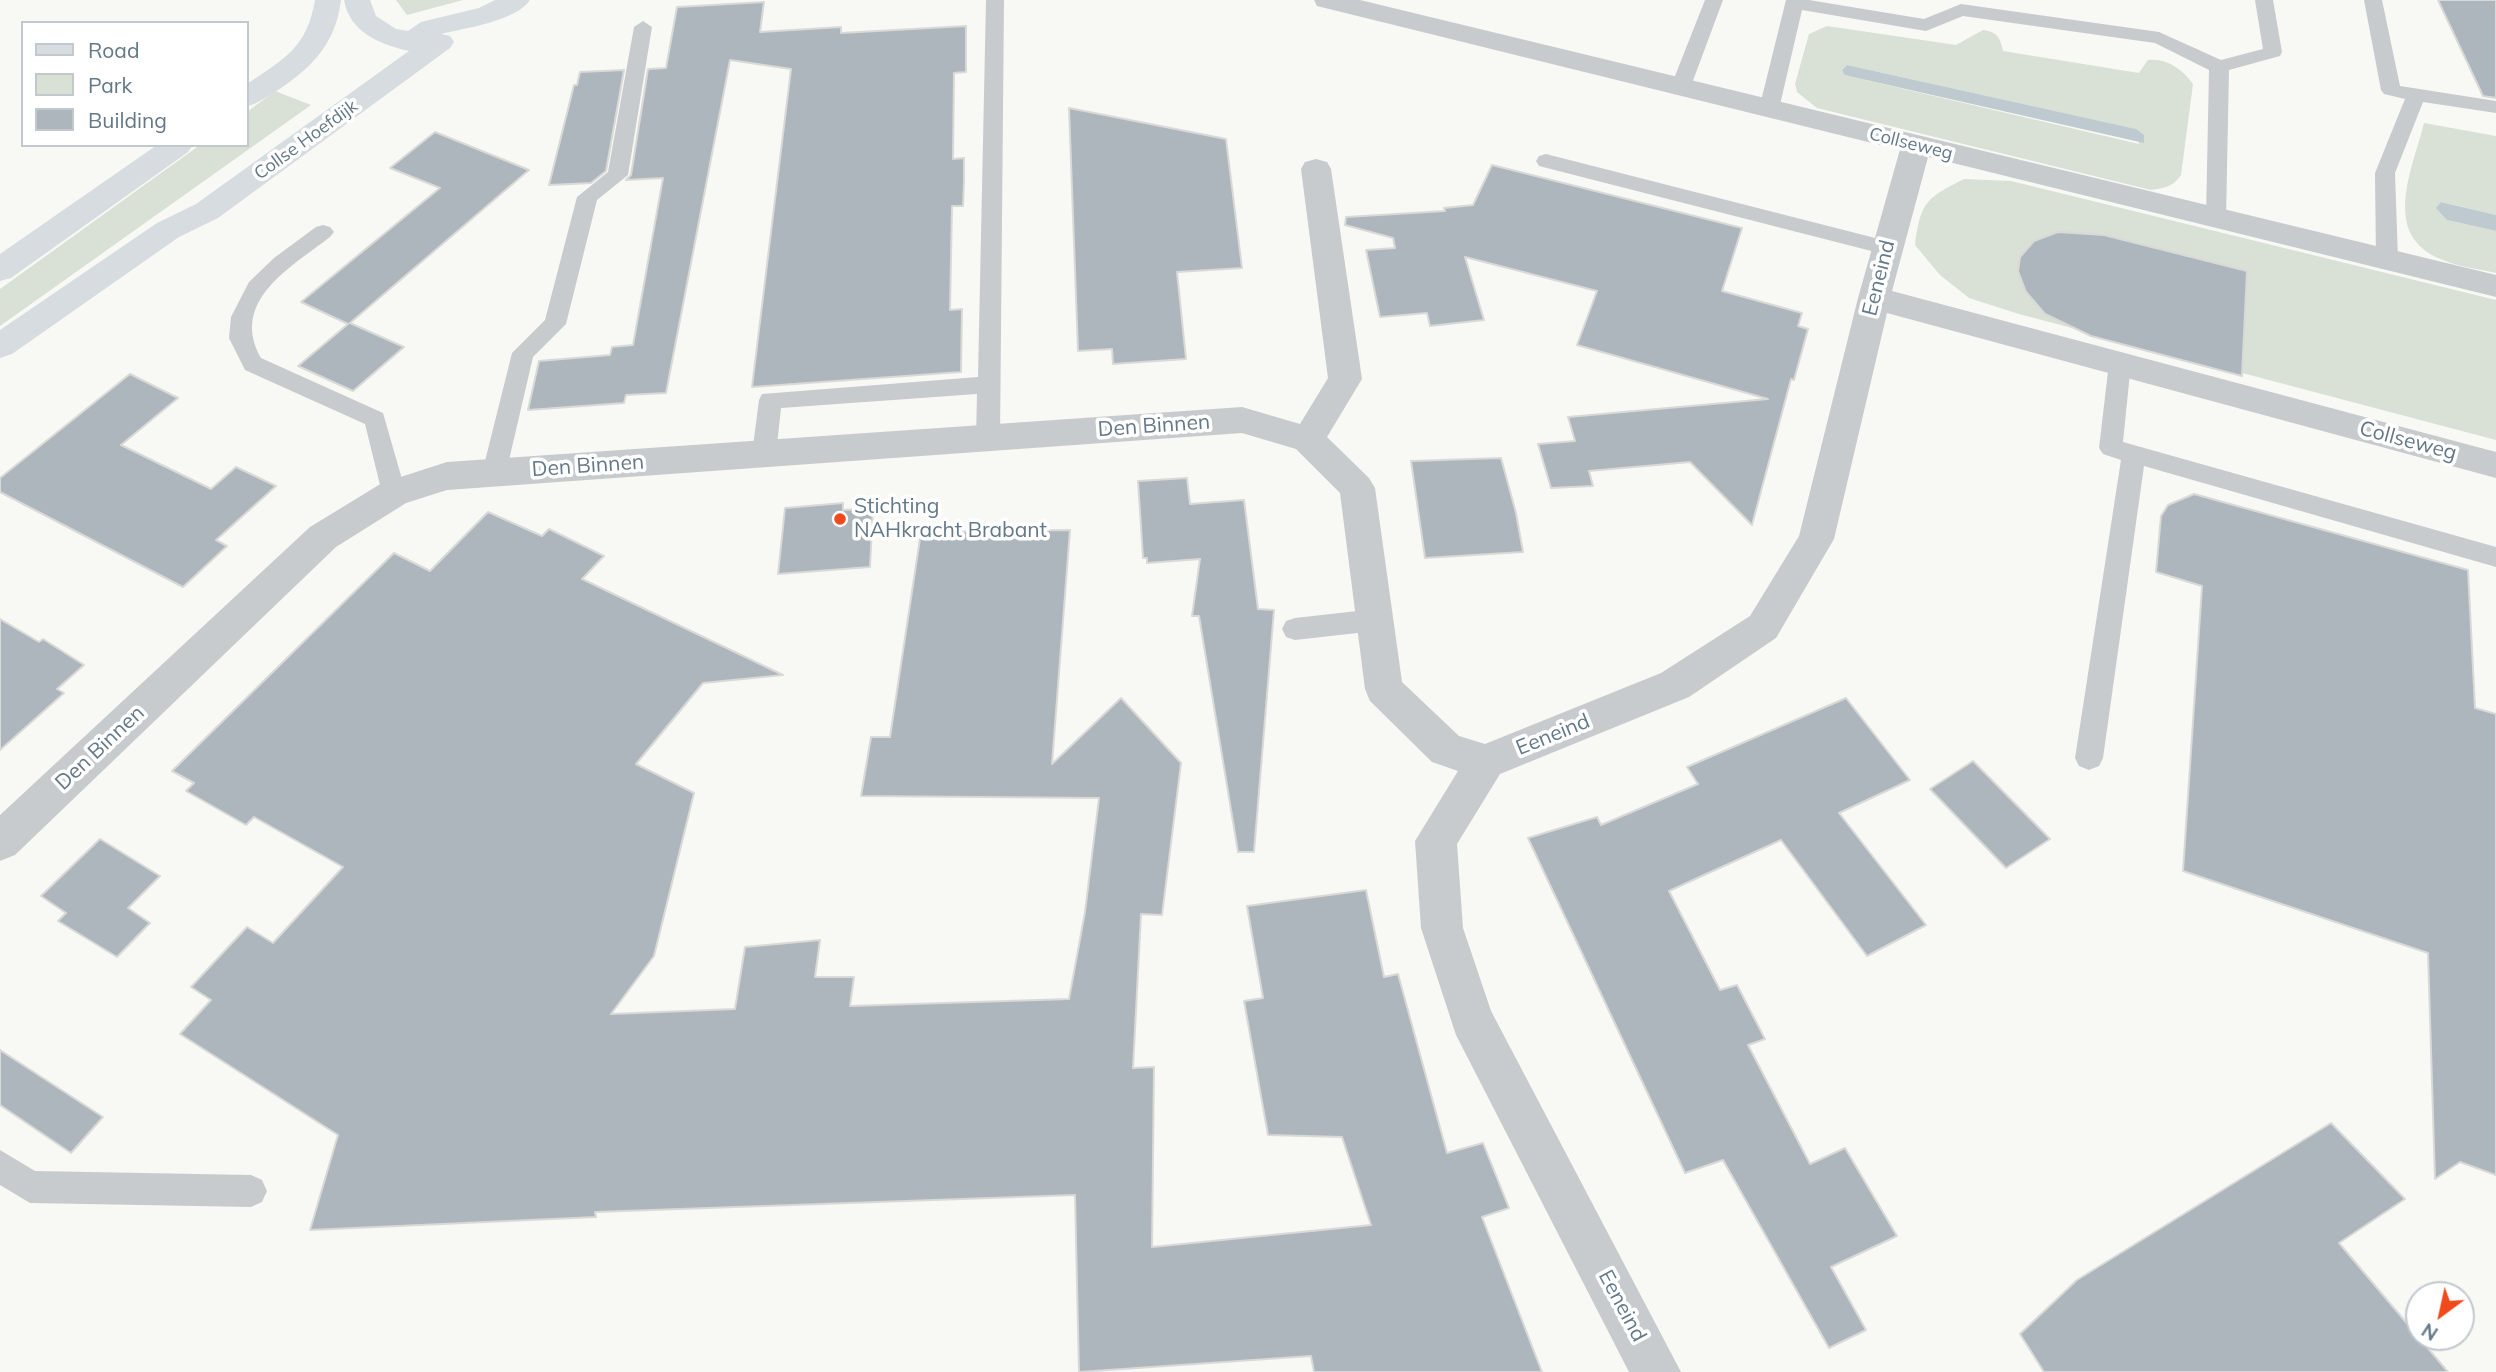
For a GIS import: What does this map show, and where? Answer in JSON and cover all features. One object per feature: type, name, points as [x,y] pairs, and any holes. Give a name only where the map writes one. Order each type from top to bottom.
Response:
[{"type":"main road","points":[[357,0],[360,14],[367,24],[388,35],[426,42],[457,41],[502,29],[546,0]]},
{"type":"main road","name":"Collse Hoefdijk","points":[[0,346],[168,230],[207,211],[426,42],[431,29],[488,14],[517,0]]},
{"type":"main road","points":[[248,96],[299,61],[316,45],[328,8]]},
{"type":"main road","points":[[0,270],[175,147]]},
{"type":"street","name":"Collseweg","points":[[1327,0],[2496,286]]},
{"type":"street","name":"Eeneind","points":[[1656,1372],[1472,1020],[1442,928],[1436,841],[1486,762],[1675,685],[1763,627],[1816,539],[1874,298],[1916,146]]},
{"type":"street","points":[[1308,440],[1345,379],[1316,169]]},
{"type":"street","name":"Collseweg","points":[[1874,298],[2496,465]]},
{"type":"street","name":"Den Binnen","points":[[0,842],[323,537],[394,492],[447,475],[988,439],[1242,419],[1308,440],[1357,488],[1384,689],[1446,750],[1486,762]]},
{"type":"lane","points":[[988,439],[995,0]]},
{"type":"lane","points":[[1681,86],[1714,0]]},
{"type":"lane","points":[[1769,109],[1794,2],[1926,25],[1961,10],[2159,37],[2219,66],[2273,52],[2264,0]]},
{"type":"lane","points":[[2373,0],[2391,90],[2496,107]]},
{"type":"lane","points":[[494,472],[523,353],[555,324],[587,197],[618,175],[643,27]]},
{"type":"lane","points":[[2216,218],[2219,66]]},
{"type":"lane","points":[[2386,258],[2385,173],[2416,95]]},
{"type":"lane","points":[[1546,161],[1887,248]]},
{"type":"lane","points":[[323,232],[266,276],[244,305],[240,337],[253,364],[375,419],[394,492]]},
{"type":"lane","points":[[2120,363],[2111,448],[2496,557]]},
{"type":"lane","points":[[764,454],[770,400],[988,385]]},
{"type":"lane","points":[[2089,758],[2134,454]]},
{"type":"lane","points":[[1295,629],[1375,620]]},
{"type":"lane","points":[[0,1167],[30,1187],[251,1191]]},
{"type":"green space","points":[[396,0],[463,0],[407,15]]},
{"type":"green space","points":[[1827,26],[1956,45],[1983,30],[1997,36],[2003,51],[2139,73],[2148,60],[2168,63],[2179,69],[2193,84],[2181,175],[2164,188],[2151,190],[1817,108],[1797,92],[1795,84],[1809,34]],"holes":[[[1847,65],[2135,129],[2139,144],[1844,75],[1842,70]]]},
{"type":"green space","points":[[275,91],[311,105],[0,326],[0,289],[197,147],[248,147],[248,111]]},
{"type":"green space","points":[[2424,123],[2496,136],[2496,215],[2442,202],[2447,220],[2496,231],[2496,273],[2443,260],[2424,249],[2412,235],[2406,219],[2405,200]]},
{"type":"green space","points":[[1964,179],[2011,181],[2496,300],[2496,440],[2019,314],[1969,298],[1940,275],[1915,245],[1920,219],[1927,203]]},
{"type":"shaded area","points":[[1847,65],[2136,129],[2144,135],[2144,143],[1844,75],[1842,70]]},
{"type":"shaded area","points":[[2441,202],[2496,215],[2496,231],[2447,220],[2436,208]]},
{"type":"building","points":[[2438,0],[2496,0],[2496,98],[2483,96]]},
{"type":"building","points":[[764,2],[760,32],[841,27],[841,33],[966,26],[966,72],[954,73],[953,159],[964,158],[964,182],[963,206],[952,206],[950,310],[962,309],[961,372],[752,387],[791,69],[730,60],[666,393],[626,395],[624,403],[528,410],[539,361],[610,355],[612,347],[633,345],[663,178],[626,180],[631,175],[648,69],[666,68],[677,7]]},
{"type":"building","points":[[624,70],[606,171],[591,183],[549,185],[574,85],[577,85],[580,72]]},
{"type":"building","points":[[1069,108],[1226,139],[1242,268],[1177,272],[1186,359],[1113,364],[1112,349],[1078,351]]},
{"type":"building","points":[[435,132],[529,170],[350,323],[404,347],[353,391],[298,366],[348,324],[301,302],[440,188],[390,168]]},
{"type":"building","points":[[1492,165],[1742,228],[1722,291],[1802,313],[1798,326],[1808,329],[1794,380],[1791,379],[1752,525],[1690,462],[1589,471],[1593,486],[1551,488],[1538,444],[1575,441],[1568,417],[1768,399],[1577,345],[1597,291],[1465,257],[1484,320],[1430,326],[1427,313],[1380,317],[1366,250],[1395,248],[1393,238],[1345,225],[1346,217],[1445,211],[1444,208],[1473,205]]},
{"type":"building","points":[[2058,232],[2104,235],[2247,271],[2242,376],[2091,336],[2045,314],[2026,292],[2018,271],[2020,257],[2034,241]]},
{"type":"building","points":[[130,374],[178,398],[121,445],[211,489],[236,467],[276,486],[216,540],[227,546],[183,587],[0,492],[0,478]]},
{"type":"building","points":[[1501,458],[1523,552],[1425,558],[1411,461]]},
{"type":"building","points":[[1187,478],[1190,504],[1244,500],[1258,609],[1274,610],[1254,852],[1238,852],[1199,616],[1192,616],[1200,559],[1147,563],[1147,558],[1143,558],[1138,481]]},
{"type":"building","points":[[2194,494],[2468,570],[2475,708],[2496,714],[2496,1175],[2460,1162],[2435,1179],[2428,953],[2183,871],[2202,586],[2156,572],[2161,516],[2168,505]]},
{"type":"building","points":[[843,503],[843,510],[873,508],[870,567],[778,574],[785,508]]},
{"type":"building","points":[[488,512],[542,536],[549,529],[604,556],[582,579],[783,675],[703,683],[636,764],[694,793],[654,956],[611,1014],[735,1009],[745,947],[820,940],[815,977],[854,977],[850,1006],[1069,999],[1085,912],[1099,798],[861,796],[871,737],[890,737],[921,532],[1070,530],[1052,764],[1121,698],[1181,763],[1162,915],[1141,914],[1133,1068],[1154,1067],[1152,1247],[1371,1225],[1342,1137],[1268,1135],[1244,1001],[1263,998],[1247,906],[1366,890],[1384,977],[1398,974],[1447,1153],[1483,1143],[1509,1208],[1482,1217],[1542,1372],[1314,1372],[1311,1356],[1079,1372],[1075,1195],[595,1212],[596,1217],[310,1230],[338,1135],[180,1034],[211,1000],[191,987],[247,927],[273,943],[343,867],[254,817],[246,825],[186,791],[194,783],[172,771],[394,553],[430,571]]},
{"type":"building","points":[[0,619],[39,642],[43,639],[84,665],[57,689],[64,693],[0,750]]},
{"type":"building","points":[[1846,698],[1910,780],[1839,813],[1926,925],[1867,956],[1781,840],[1669,891],[1720,990],[1737,985],[1765,1039],[1748,1045],[1810,1164],[1845,1148],[1897,1236],[1831,1267],[1866,1330],[1829,1348],[1723,1160],[1685,1173],[1528,838],[1597,817],[1601,825],[1698,784],[1687,767]]},
{"type":"building","points":[[1973,761],[2050,839],[2006,868],[1930,789]]},
{"type":"building","points":[[100,839],[160,876],[128,908],[150,923],[117,957],[58,921],[66,913],[41,896]]},
{"type":"building","points":[[0,1050],[103,1117],[71,1153],[0,1105]]},
{"type":"building","points":[[2331,1123],[2405,1199],[2339,1243],[2405,1321],[2405,1351],[2430,1351],[2448,1372],[2044,1372],[2020,1334],[2077,1280]]},
{"type":"place","name":"Stichting NAHkracht Brabant","points":[[840,519]]}]
